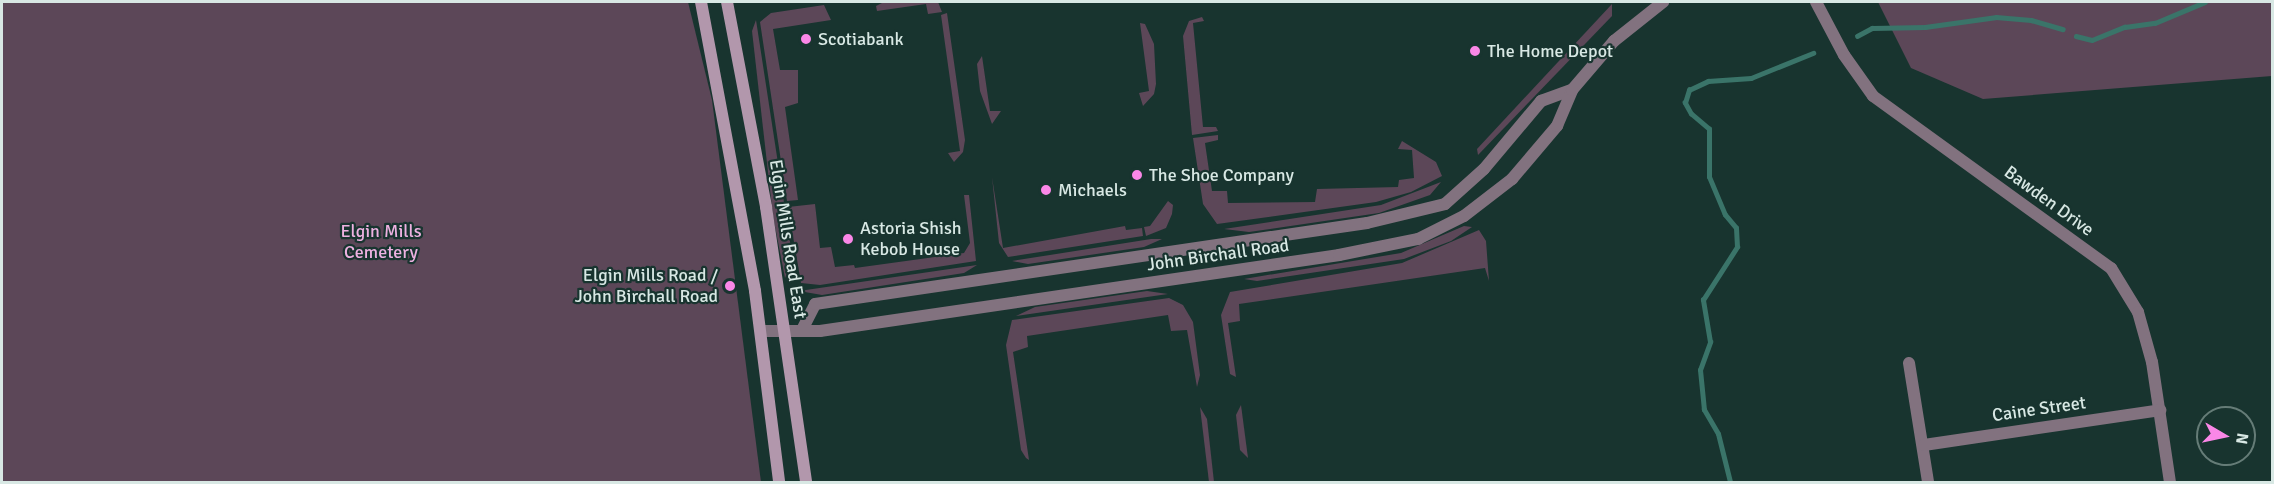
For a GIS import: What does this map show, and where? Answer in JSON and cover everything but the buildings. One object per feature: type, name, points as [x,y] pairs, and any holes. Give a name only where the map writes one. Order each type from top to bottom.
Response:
[{"type":"main road","points":[[701,2],[760,331],[779,483]]},
{"type":"main road","name":"Elgin Mills Road East","points":[[727,2],[766,207],[806,483]]},
{"type":"street","name":"John Birchall Road","points":[[760,331],[803,328],[820,330],[1339,255],[1418,239],[1464,216],[1512,179],[1557,126],[1572,90],[1614,41],[1663,2]]},
{"type":"street","name":"Bawden Drive","points":[[1816,2],[1844,55],[1873,96],[2111,268],[2138,312],[2152,362],[2170,483]]},
{"type":"street","name":"John Birchall Road","points":[[803,328],[815,304],[1367,223],[1445,204],[1484,170],[1541,101],[1572,90]]},
{"type":"street","points":[[1910,363],[1928,483]]},
{"type":"street","name":"Caine Street","points":[[1924,445],[2160,410]]},
{"type":"green space","name":"Elgin Mills Cemetery","points":[[2,2],[688,2],[712,100],[761,482],[2,482]]},
{"type":"green space","points":[[884,2],[938,2],[942,12],[928,14],[926,4],[877,11],[876,6]]},
{"type":"green space","points":[[1878,2],[2272,2],[2272,76],[1983,99],[1911,68]]},
{"type":"green space","points":[[1612,4],[1612,16],[1478,155],[1477,149]]},
{"type":"green space","points":[[824,5],[831,20],[773,29],[780,70],[798,70],[798,103],[785,107],[798,200],[787,201],[760,22],[771,13]]},
{"type":"green space","points":[[947,13],[965,140],[963,152],[954,162],[948,153],[960,151],[941,15]]},
{"type":"green space","points":[[1202,17],[1204,21],[1193,23],[1203,127],[1216,127],[1218,131],[1192,135],[1183,36],[1189,21]]},
{"type":"green space","points":[[756,20],[793,261],[785,278],[773,216],[752,31]]},
{"type":"green space","points":[[1140,23],[1145,24],[1154,44],[1156,84],[1154,94],[1143,106],[1139,93],[1149,91]]},
{"type":"green space","points":[[982,56],[990,111],[1001,111],[992,124],[980,91],[977,64]]},
{"type":"green space","points":[[1218,135],[1218,140],[1205,143],[1212,191],[1227,191],[1228,203],[1315,202],[1317,189],[1398,187],[1399,180],[1414,178],[1412,150],[1398,149],[1402,141],[1436,162],[1442,176],[1411,192],[1376,202],[1217,224],[1203,204],[1193,138]]},
{"type":"green space","points":[[992,177],[1003,248],[1125,226],[1126,230],[1142,228],[1143,236],[1008,257],[999,243]]},
{"type":"green space","points":[[1441,182],[1430,195],[1379,213],[1249,232],[1224,229],[1381,205]]},
{"type":"green space","points":[[964,195],[969,195],[976,261],[820,285],[801,283],[788,207],[815,204],[820,248],[831,247],[835,267],[854,265],[855,268],[964,253],[970,243]]},
{"type":"green space","points":[[1168,201],[1173,205],[1166,228],[1146,236],[1144,227],[1150,226]]},
{"type":"green space","points":[[1464,226],[1472,227],[1451,241],[1404,259],[1257,281],[1244,279],[1401,253]]},
{"type":"green space","points":[[1479,230],[1486,241],[1489,281],[1485,268],[1239,304],[1240,321],[1228,323],[1236,377],[1230,374],[1221,315],[1230,292],[1402,263]]},
{"type":"green space","points":[[1162,239],[1144,247],[1028,264],[1012,261]]},
{"type":"green space","points":[[977,265],[964,273],[822,295],[799,291]]},
{"type":"green space","points":[[1147,291],[1168,294],[1016,316],[1035,307]]},
{"type":"green space","points":[[1169,298],[1183,305],[1193,322],[1200,375],[1197,387],[1187,330],[1171,331],[1168,315],[1027,336],[1028,347],[1013,352],[1029,460],[1026,458],[1021,450],[1006,345],[1012,320]]},
{"type":"green space","points":[[1241,405],[1248,458],[1240,450],[1236,415]]},
{"type":"green space","points":[[1200,407],[1207,419],[1214,482],[1209,482]]},
{"type":"waterway","points":[[2076,36],[2092,40],[2125,27],[2155,23],[2205,2]]},
{"type":"waterway","points":[[1857,36],[1872,28],[1925,27],[1996,17],[2031,20],[2063,29]]},
{"type":"waterway","points":[[1730,482],[1718,434],[1704,410],[1700,370],[1710,342],[1703,300],[1737,247],[1736,228],[1725,215],[1709,177],[1709,129],[1691,114],[1685,103],[1689,90],[1708,81],[1751,78],[1813,53]]},
{"type":"place","name":"Scotiabank","points":[[806,39]]},
{"type":"place","name":"The Home Depot","points":[[1475,51]]},
{"type":"place","name":"The Shoe Company","points":[[1137,175]]},
{"type":"place","name":"Michaels","points":[[1046,190]]},
{"type":"place","name":"Astoria Shish Kebob House","points":[[848,239]]},
{"type":"place","name":"Elgin Mills Road / John Birchall Road","points":[[730,286]]}]
